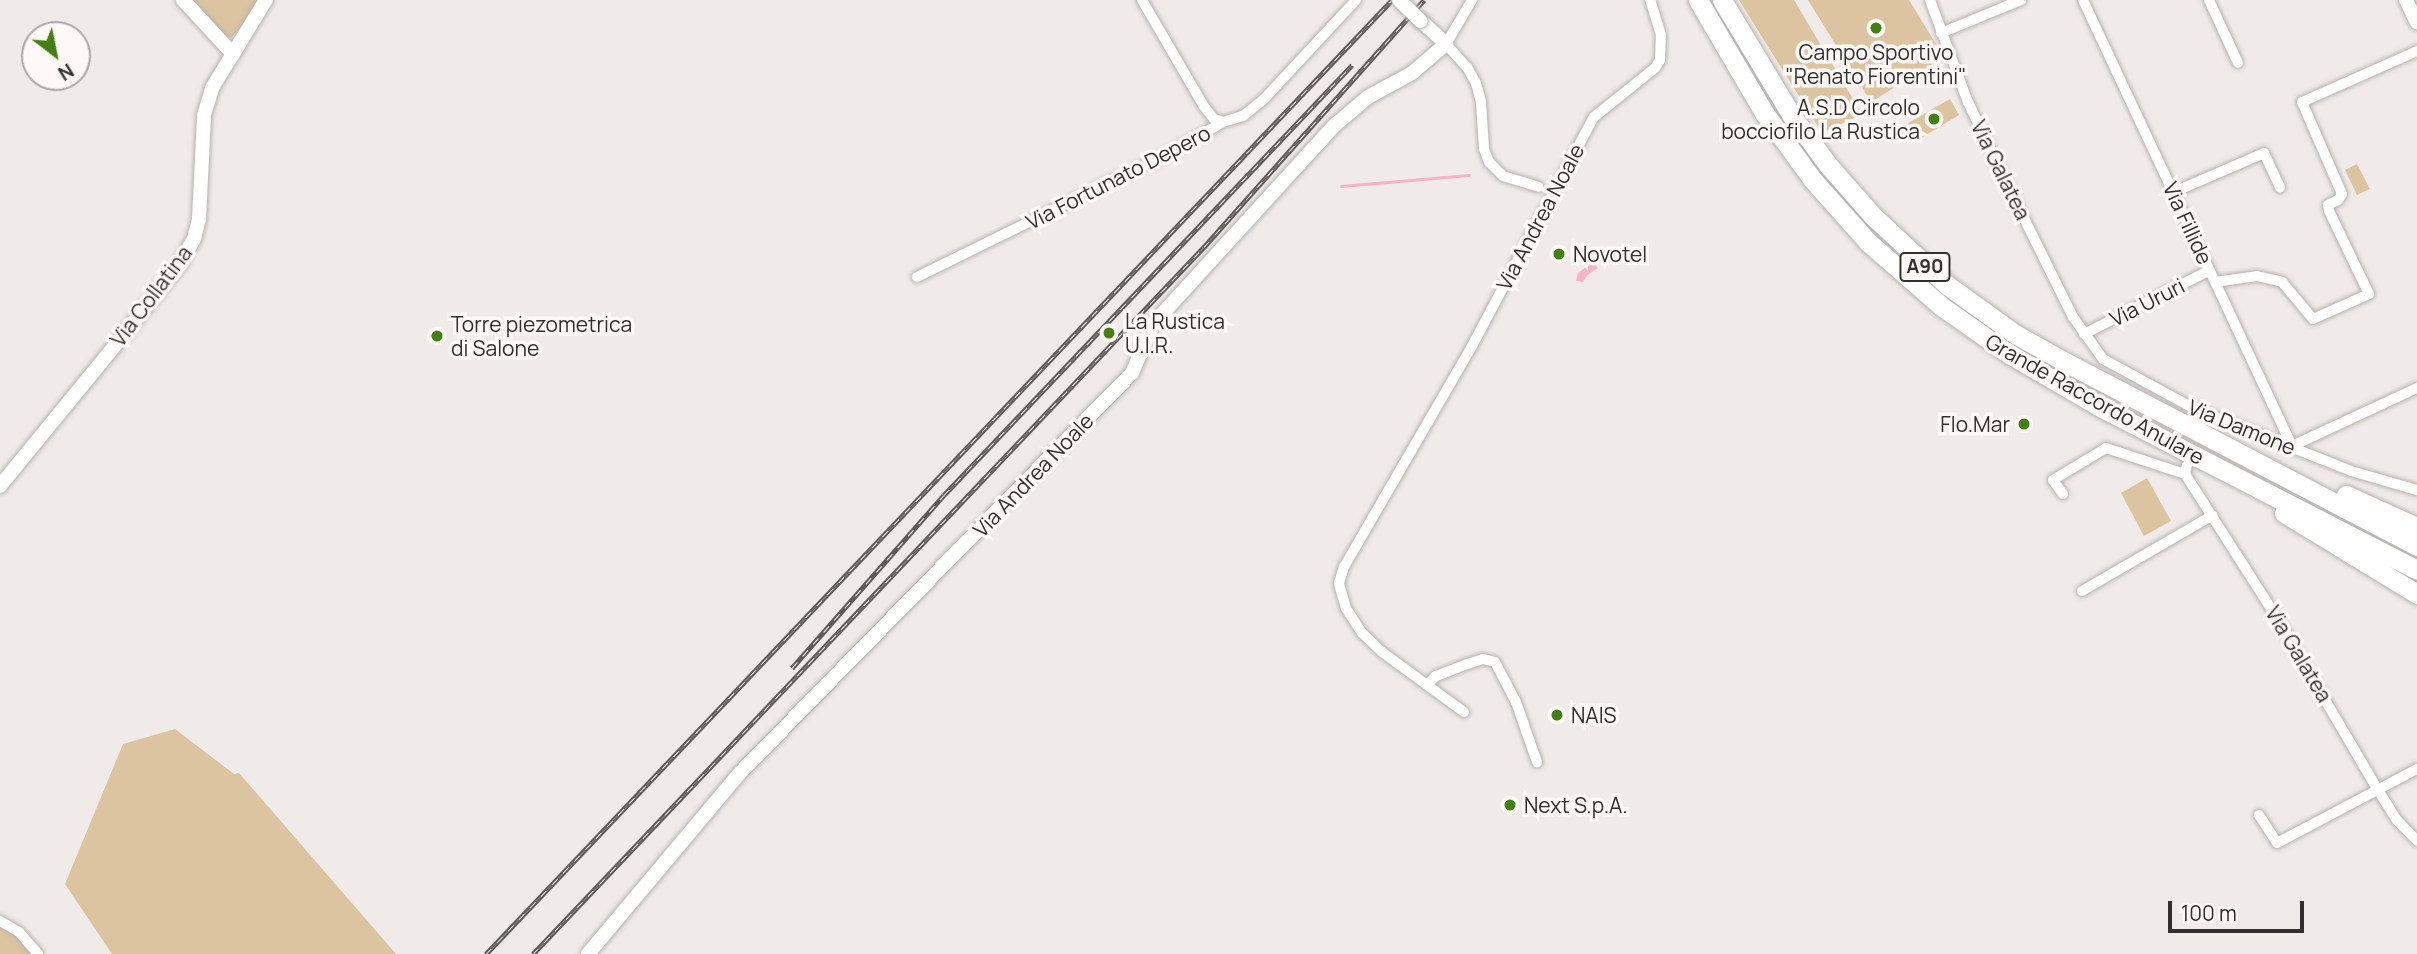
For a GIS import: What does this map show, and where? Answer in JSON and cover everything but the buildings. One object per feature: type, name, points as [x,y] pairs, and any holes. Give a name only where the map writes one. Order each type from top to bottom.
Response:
[{"type":"highway","name":"Grande Raccordo Anulare","points":[[1698,0],[1756,100],[1792,153],[1847,219],[1899,271],[1963,323],[2033,369],[2417,569]]},
{"type":"highway","name":"Grande Raccordo Anulare","points":[[1722,0],[1807,139],[1848,189],[1921,263],[2015,334],[2212,442],[2417,546]]},
{"type":"highway","points":[[2212,442],[2248,448],[2417,527]]},
{"type":"highway","points":[[2219,468],[2310,531],[2407,583],[2417,594]]},
{"type":"street","points":[[184,0],[233,54]]},
{"type":"street","name":"Via Collatina","points":[[0,486],[181,262],[194,239],[199,219],[204,115],[212,88],[266,0]]},
{"type":"street","name":"Via Fortunato Depero","points":[[1142,0],[1203,105],[1214,119],[1223,122]]},
{"type":"street","points":[[1223,122],[1239,118],[1258,104],[1356,0]]},
{"type":"street","points":[[1399,0],[1446,44],[1467,67],[1476,83],[1481,102],[1484,149],[1489,162],[1503,176],[1538,187]]},
{"type":"street","name":"Via Andrea Noale","points":[[588,954],[740,774],[1132,373],[1153,324],[1335,125],[1368,97],[1412,73],[1446,44],[1472,0]]},
{"type":"street","name":"Via Andrea Noale","points":[[1464,712],[1362,633],[1339,593],[1344,567],[1472,346],[1594,117],[1655,68],[1660,60],[1661,35],[1650,0]]},
{"type":"street","name":"Via Galatea","points":[[1930,0],[1973,113],[2084,334]]},
{"type":"street","points":[[1941,33],[2021,0]]},
{"type":"street","name":"Via Fillide","points":[[2084,0],[2292,446]]},
{"type":"street","points":[[2209,0],[2238,63]]},
{"type":"street","points":[[2406,0],[2417,23]]},
{"type":"street","points":[[2215,282],[2257,276],[2282,282],[2313,319],[2369,293],[2329,211],[2328,205],[2338,200],[2342,194],[2302,103],[2417,51]]},
{"type":"street","name":"Via Fortunato Depero","points":[[917,277],[1177,149],[1223,122]]},
{"type":"street","points":[[2174,192],[2264,153],[2280,188]]},
{"type":"street","name":"Via Ururi","points":[[2084,334],[2210,270]]},
{"type":"street","name":"Via Damone","points":[[2084,334],[2112,366],[2192,411],[2292,446],[2351,471],[2417,490]]},
{"type":"street","points":[[2292,446],[2417,388]]},
{"type":"street","name":"Via Galatea","points":[[2053,480],[2109,447],[2186,470],[2378,790],[2398,820],[2417,841]]},
{"type":"street","points":[[2046,469],[2063,494]]},
{"type":"street","points":[[2082,591],[2213,515]]},
{"type":"street","points":[[1427,685],[1436,676],[1467,664],[1483,659],[1495,662],[1516,702],[1536,762]]},
{"type":"street","points":[[2259,815],[2277,843],[2417,769]]},
{"type":"street","points":[[0,921],[19,932],[38,954]]},
{"type":"shaded area","points":[[191,0],[261,0],[251,17],[231,38],[220,34]]},
{"type":"shaded area","points":[[1739,0],[1794,0],[1862,114],[1822,133]]},
{"type":"shaded area","name":"Campo Sportivo \"Renato Fiorentini\"","points":[[1808,0],[1909,0],[1944,57],[1871,102]]},
{"type":"shaded area","name":"A.S.D Circolo bocciofilo La Rustica","points":[[1950,99],[1959,115],[1918,140],[1908,123]]},
{"type":"shaded area","points":[[2357,164],[2370,189],[2357,195],[2345,170]]},
{"type":"shaded area","points":[[1593,262],[1598,268],[1587,275],[1583,282],[1576,281],[1578,273]]},
{"type":"shaded area","points":[[2147,478],[2171,521],[2144,536],[2121,493]]},
{"type":"shaded area","points":[[175,729],[234,774],[239,773],[396,954],[112,954],[65,884],[123,744]]},
{"type":"shaded area","points":[[0,924],[12,927],[35,954],[0,954]]},
{"type":"waterway","points":[[1341,186],[1469,175]]},
{"type":"railway","points":[[486,954],[1392,0]]},
{"type":"railway","points":[[533,954],[1204,247],[1424,0]]},
{"type":"railway","points":[[792,668],[944,495],[1352,65]]},
{"type":"place","name":"Campo Sportivo \"Renato Fiorentini\"","points":[[1876,28]]},
{"type":"place","name":"A.S.D Circolo bocciofilo La Rustica","points":[[1934,119]]},
{"type":"place","name":"Novotel","points":[[1559,254]]},
{"type":"place","name":"La Rustica U.I.R.","points":[[1109,333]]},
{"type":"place","name":"Torre piezometrica di Salone","points":[[437,336]]},
{"type":"place","name":"Flo.Mar","points":[[2024,424]]},
{"type":"place","name":"NAIS","points":[[1557,715]]},
{"type":"place","name":"Next S.p.A.","points":[[1510,805]]}]
